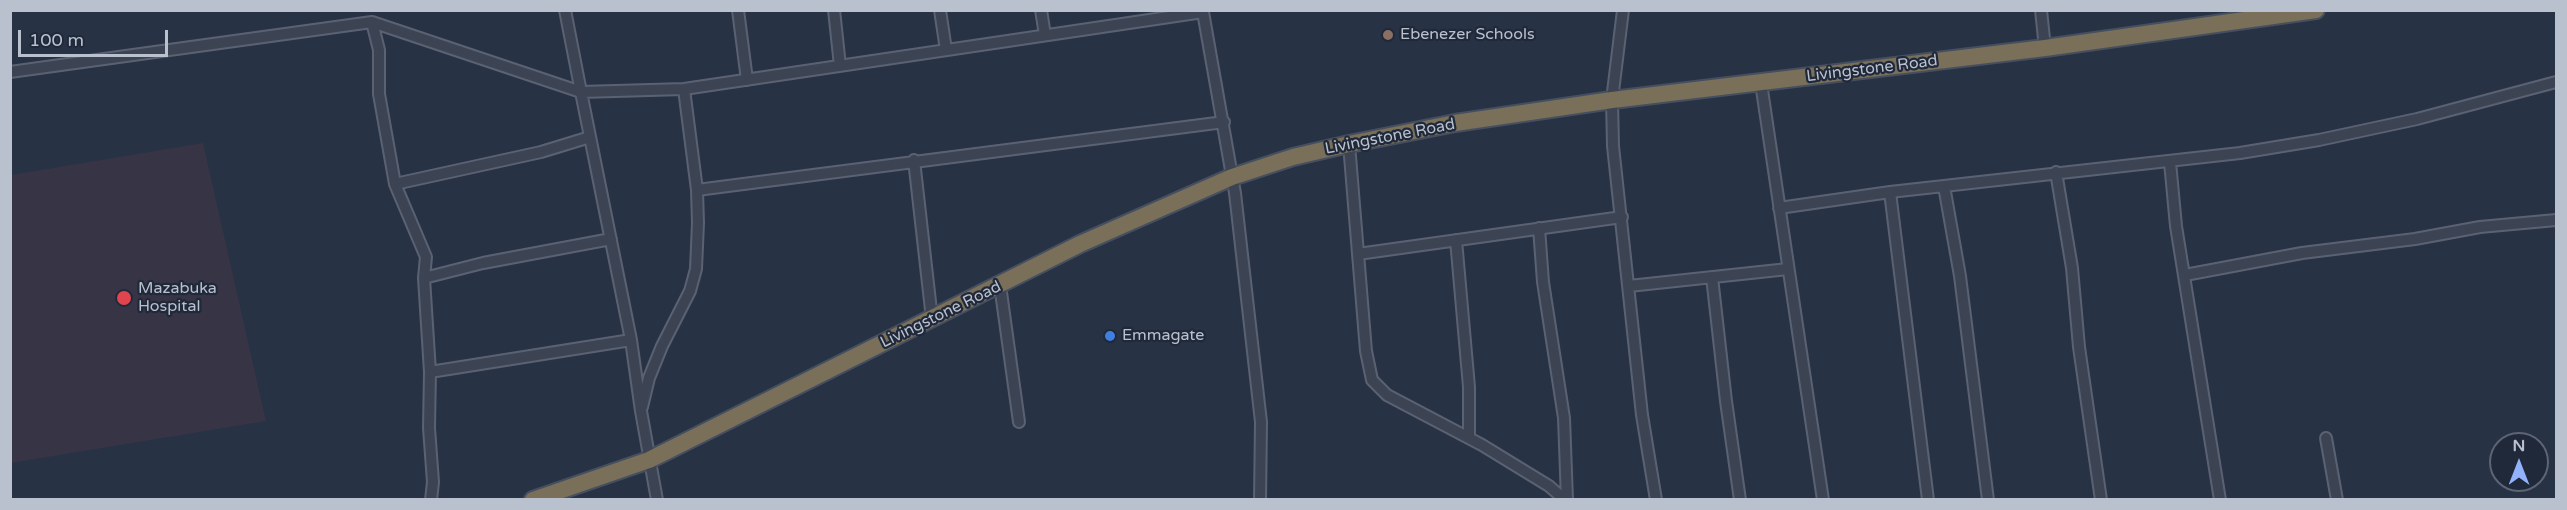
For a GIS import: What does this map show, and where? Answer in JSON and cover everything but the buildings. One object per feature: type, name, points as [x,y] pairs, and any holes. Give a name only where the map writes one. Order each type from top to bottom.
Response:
[{"type":"highway","name":"Livingstone Road","points":[[533,500],[649,460],[1080,244],[1233,177],[1293,157],[1455,123],[1612,100],[2045,48],[2243,16],[2316,10]]},
{"type":"street","points":[[565,10],[631,340],[640,411],[657,500]]},
{"type":"street","points":[[738,10],[747,81]]},
{"type":"street","points":[[834,10],[840,66]]},
{"type":"street","points":[[940,10],[946,50]]},
{"type":"street","points":[[1041,10],[1045,35]]},
{"type":"street","points":[[1623,10],[1612,100],[1613,146],[1642,415],[1656,500]]},
{"type":"street","points":[[2041,10],[2045,48]]},
{"type":"street","points":[[10,72],[372,22],[581,93],[684,89],[1045,35],[1141,16],[1203,11],[1233,177],[1261,422],[1260,500]]},
{"type":"street","points":[[372,22],[379,51],[379,94],[395,184],[426,257],[424,278],[430,372],[429,428],[433,482],[431,500]]},
{"type":"street","points":[[1779,208],[2056,172],[2170,162],[2319,141],[2417,119],[2556,82]]},
{"type":"street","points":[[1761,83],[1823,500]]},
{"type":"street","points":[[640,411],[649,378],[662,346],[690,291],[696,269],[697,190],[684,89]]},
{"type":"street","points":[[697,190],[914,160],[1224,122]]},
{"type":"street","points":[[395,184],[542,152],[590,137]]},
{"type":"street","points":[[1349,144],[1366,351],[1372,380],[1387,395],[1469,438],[1549,486],[1566,500]]},
{"type":"street","points":[[914,160],[932,319]]},
{"type":"street","points":[[2170,162],[2176,226],[2220,500]]},
{"type":"street","points":[[2056,172],[2072,268],[2079,347],[2101,500]]},
{"type":"street","points":[[1944,186],[1960,276],[1989,500]]},
{"type":"street","points":[[1890,192],[1928,500]]},
{"type":"street","points":[[1358,254],[1622,217]]},
{"type":"street","points":[[2185,275],[2302,253],[2415,239],[2480,227],[2556,220]]},
{"type":"street","points":[[1539,228],[1543,282],[1564,418],[1566,500]]},
{"type":"street","points":[[424,278],[483,263],[611,239]]},
{"type":"street","points":[[1456,240],[1469,387],[1469,438]]},
{"type":"street","points":[[1629,286],[1788,269]]},
{"type":"street","points":[[1712,277],[1740,500]]},
{"type":"street","points":[[1000,285],[1019,422]]},
{"type":"street","points":[[430,372],[631,340]]},
{"type":"street","points":[[2326,438],[2337,500]]},
{"type":"shaded area","name":"Mazabuka Hospital","points":[[203,143],[266,421],[11,463],[11,175]]},
{"type":"place","name":"Ebenezer Schools","points":[[1388,35]]},
{"type":"place","name":"Mazabuka Hospital","points":[[124,298]]},
{"type":"place","name":"Emmagate","points":[[1110,336]]}]
